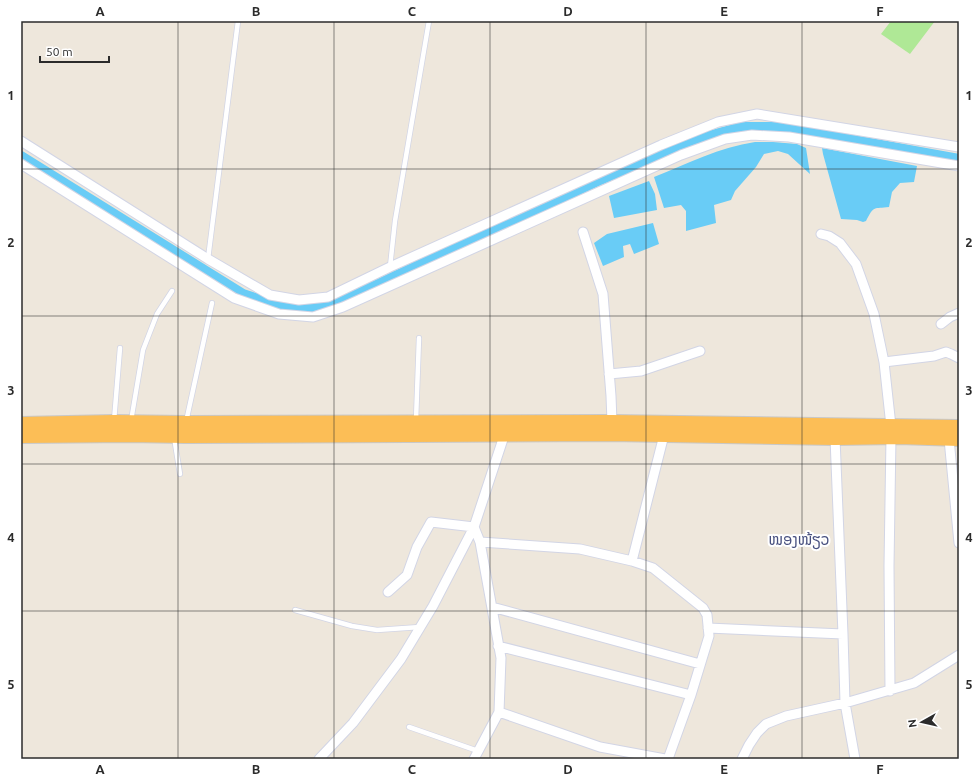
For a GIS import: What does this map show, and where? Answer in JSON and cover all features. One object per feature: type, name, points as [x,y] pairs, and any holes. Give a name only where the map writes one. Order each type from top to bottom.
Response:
[{"type":"highway","points":[[21,424],[114,422],[416,422],[506,429],[611,434],[835,438],[891,431],[959,426]]},
{"type":"highway","points":[[21,436],[174,436],[506,429],[612,422],[891,431],[954,439]]},
{"type":"street","points":[[21,141],[208,259],[270,295],[299,300],[328,297],[390,267],[661,145],[726,120],[757,114],[959,147]]},
{"type":"street","points":[[21,164],[234,298],[279,314],[313,317],[344,307],[681,154],[725,139],[752,135],[789,137],[959,166]]},
{"type":"street","points":[[583,232],[603,294],[612,422]]},
{"type":"street","points":[[821,234],[829,236],[840,243],[856,264],[874,314],[884,362],[891,431],[889,566],[890,691]]},
{"type":"street","points":[[941,324],[959,313]]},
{"type":"street","points":[[609,374],[641,370],[700,351]]},
{"type":"street","points":[[884,362],[934,356],[946,352],[959,358]]},
{"type":"street","points":[[319,759],[354,723],[401,659],[433,606],[474,527],[506,429]]},
{"type":"street","points":[[632,561],[664,435]]},
{"type":"street","points":[[835,438],[845,703],[855,759]]},
{"type":"street","points":[[954,439],[959,543]]},
{"type":"street","points":[[388,592],[407,575],[418,547],[431,522],[474,527]]},
{"type":"street","points":[[474,527],[480,542],[501,658],[499,712],[476,755]]},
{"type":"street","points":[[480,542],[580,549],[632,561],[653,568],[703,608],[706,615],[709,636],[691,695],[667,759],[600,747],[499,712]]},
{"type":"street","points":[[492,607],[700,664]]},
{"type":"street","points":[[708,628],[843,634]]},
{"type":"street","points":[[498,646],[691,695]]},
{"type":"street","points":[[742,759],[757,733],[766,724],[786,716],[845,703],[914,683],[959,655]]},
{"type":"lane","points":[[208,259],[238,21]]},
{"type":"lane","points":[[390,267],[395,221],[429,21]]},
{"type":"lane","points":[[130,422],[143,350],[157,314],[172,292]]},
{"type":"lane","points":[[185,423],[212,303]]},
{"type":"lane","points":[[416,422],[419,338]]},
{"type":"lane","points":[[114,422],[120,348]]},
{"type":"lane","points":[[174,436],[180,474]]},
{"type":"lane","points":[[295,610],[352,626],[377,630],[420,627]]},
{"type":"lane","points":[[409,727],[476,755]]},
{"type":"green space","points":[[891,21],[935,21],[910,54],[881,34]]},
{"type":"water","points":[[755,142],[797,144],[806,148],[810,174],[788,154],[778,151],[764,154],[756,167],[735,191],[731,200],[714,205],[716,223],[686,231],[686,211],[681,205],[664,208],[654,177],[716,152],[742,144]]},
{"type":"water","points":[[822,148],[917,166],[914,182],[900,183],[892,192],[889,207],[877,208],[873,210],[866,221],[863,222],[841,219]]},
{"type":"water","points":[[649,181],[655,194],[657,210],[614,218],[609,196]]},
{"type":"water","points":[[653,223],[659,244],[634,254],[630,244],[623,246],[624,257],[603,266],[594,243],[607,234]]},
{"type":"waterway","points":[[21,156],[243,294],[277,305],[311,308],[348,298],[598,181],[705,137],[741,127],[781,127],[959,159]]},
{"type":"district","name":"ໜອງໜ້ຽວ","points":[[799,540]]}]
